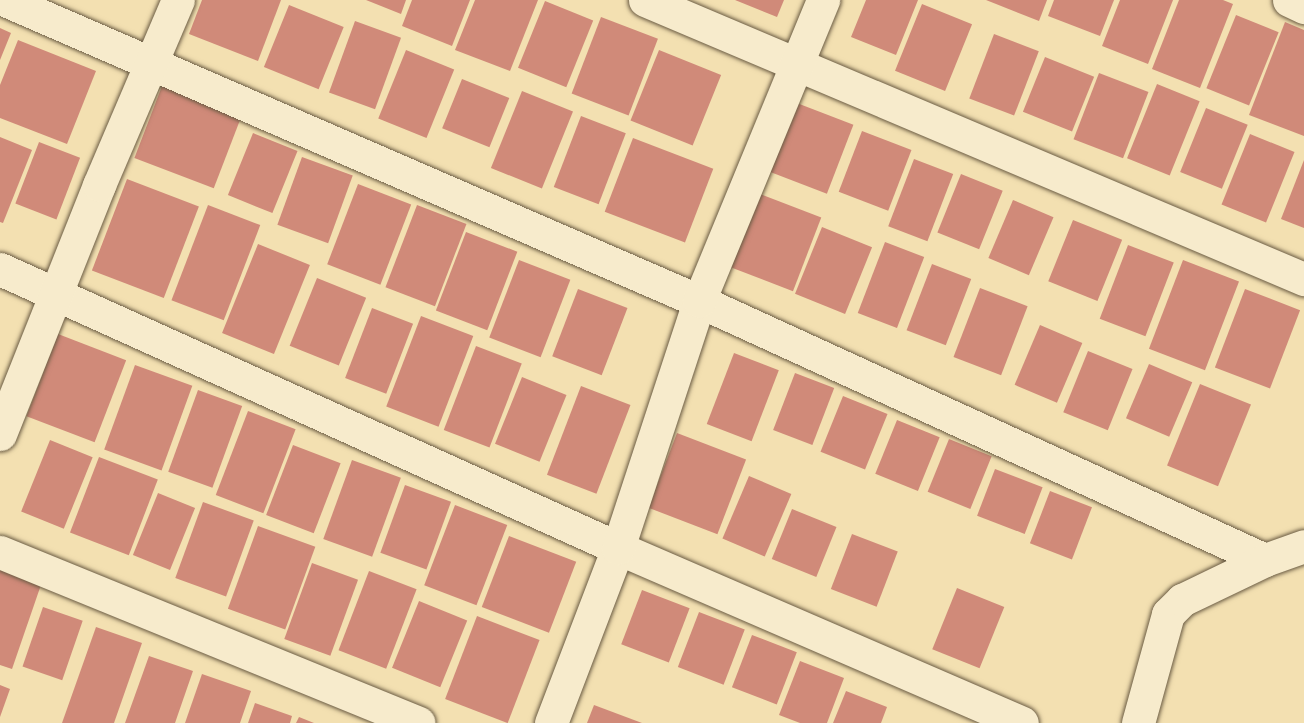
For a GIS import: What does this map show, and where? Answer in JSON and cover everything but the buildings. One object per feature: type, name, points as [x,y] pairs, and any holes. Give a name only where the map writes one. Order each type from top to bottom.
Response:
[{"type":"street","points":[[5,0],[153,62],[699,300],[1265,560]]},
{"type":"street","points":[[0,434],[178,0]]},
{"type":"street","points":[[645,0],[795,66],[1304,279]]},
{"type":"street","points":[[552,723],[618,548],[699,300],[823,0]]},
{"type":"street","points":[[1289,0],[1304,7]]},
{"type":"street","points":[[0,269],[618,548],[1022,723]]},
{"type":"street","points":[[1138,723],[1168,614],[1182,600],[1265,560],[1304,546]]},
{"type":"street","points":[[0,552],[418,723]]}]
